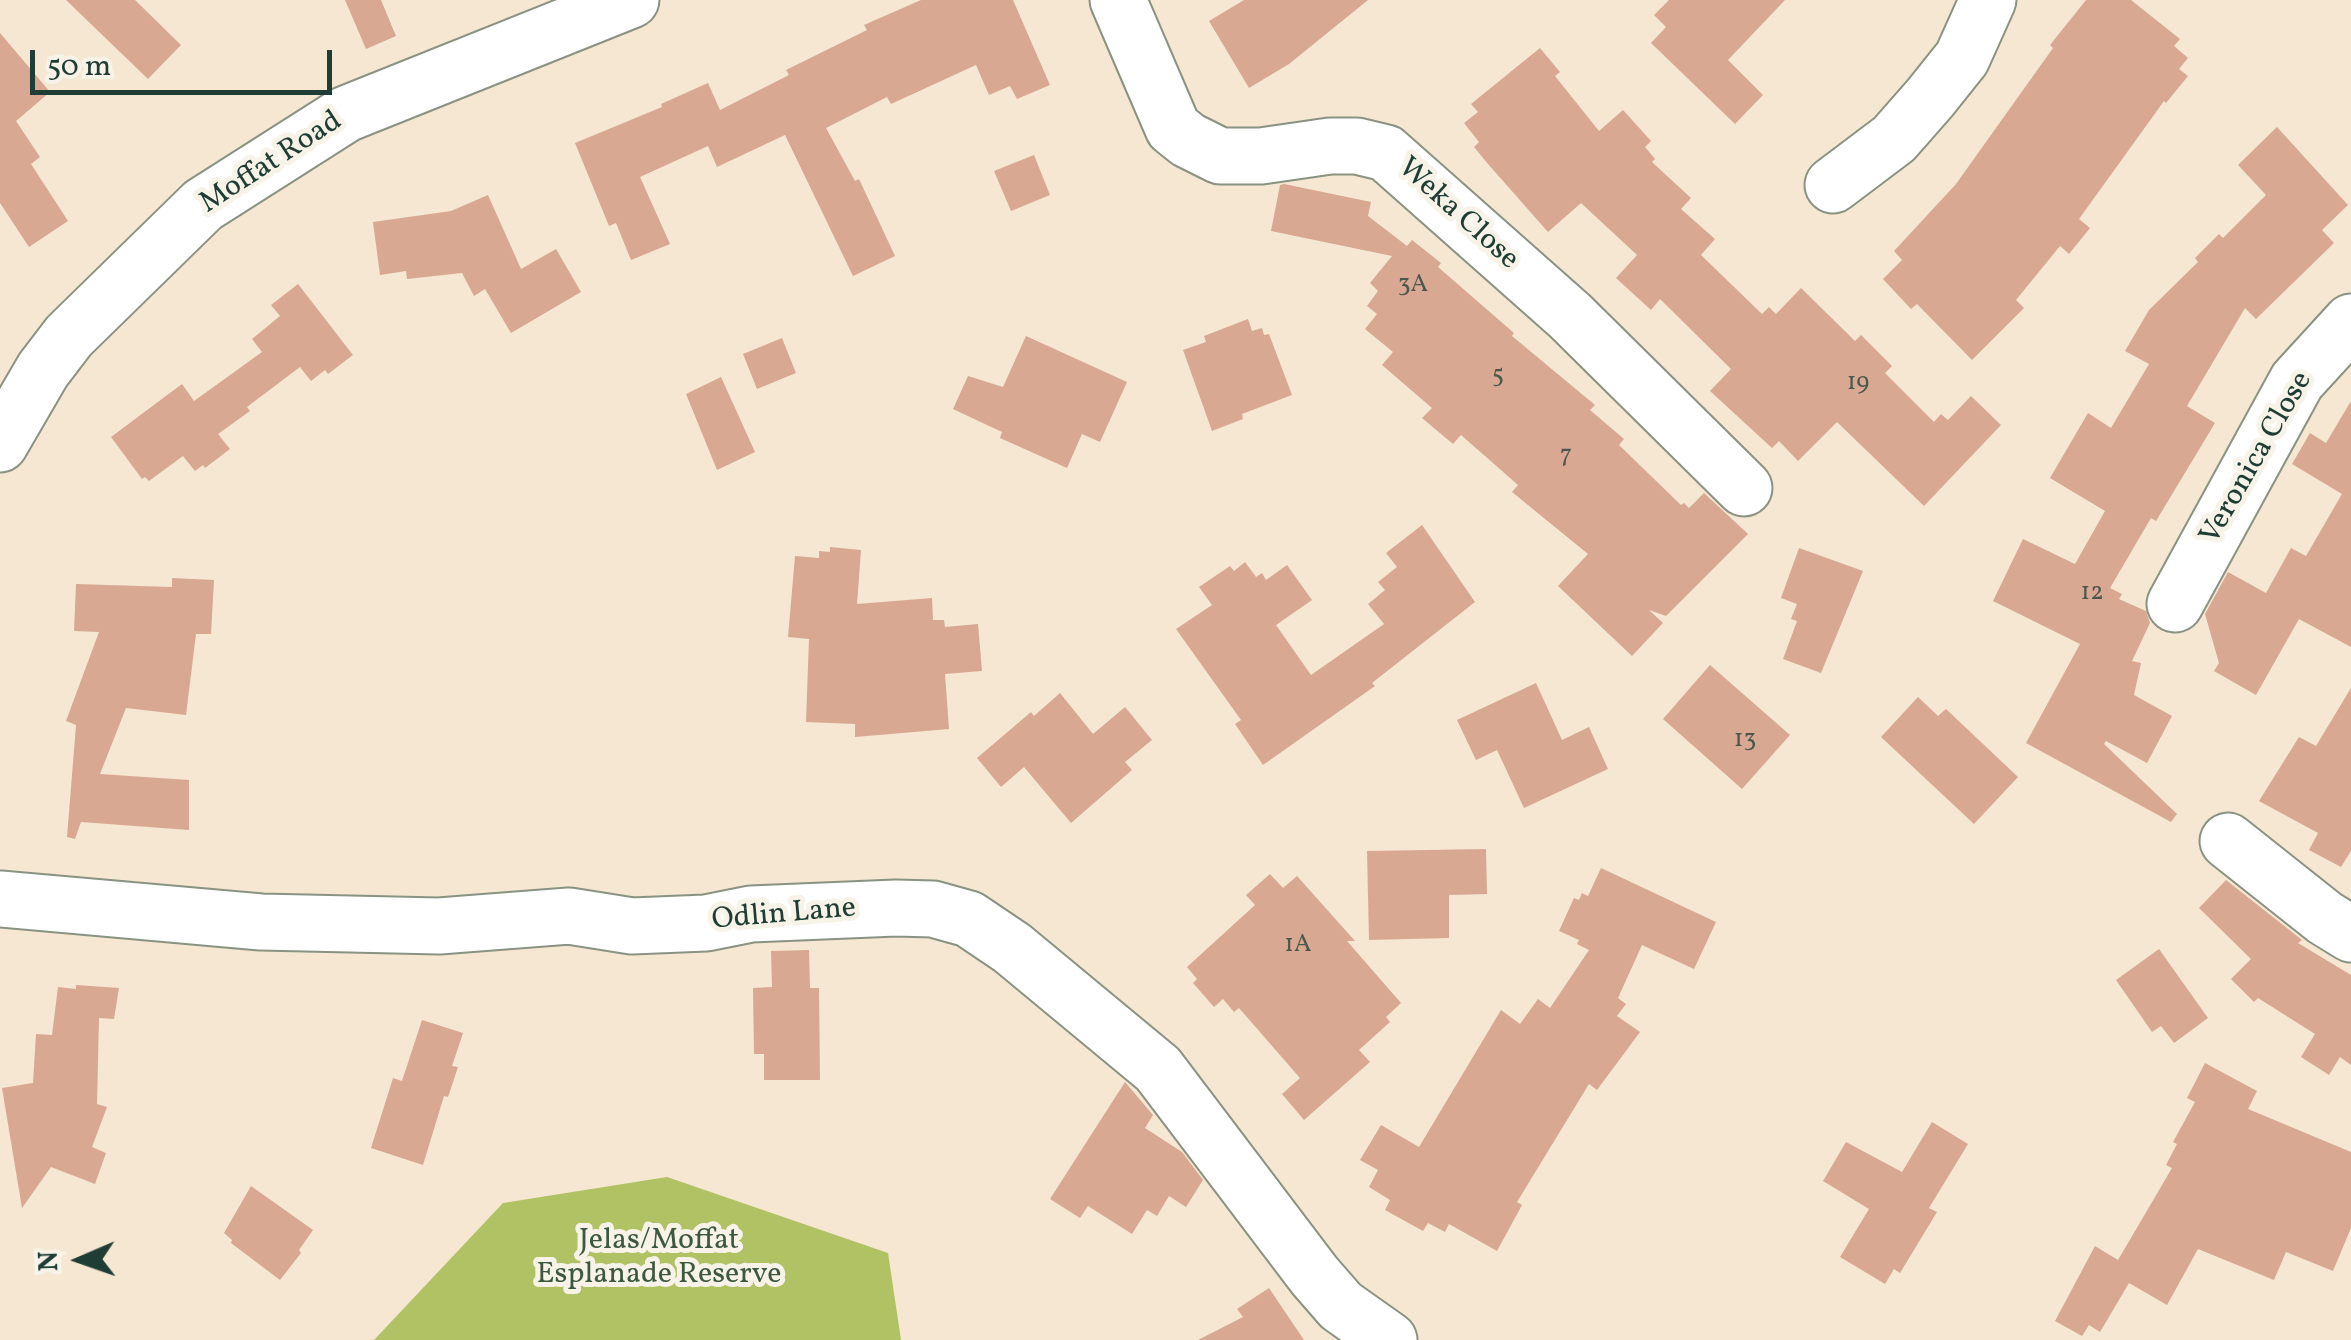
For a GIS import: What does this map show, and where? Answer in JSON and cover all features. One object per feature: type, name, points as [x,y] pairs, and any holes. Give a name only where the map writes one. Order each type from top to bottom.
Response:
[{"type":"street","name":"Moffat Road","points":[[0,444],[69,336],[203,205],[346,114],[631,0]]},
{"type":"street","name":"Weka Close","points":[[1118,0],[1173,128],[1188,140],[1220,156],[1262,156],[1330,146],[1386,152],[1570,316],[1744,488]]},
{"type":"street","points":[[1833,185],[1894,139],[1930,98],[1962,58],[1988,0]]},
{"type":"street","name":"Veronica Close","points":[[2175,604],[2297,382],[2351,322]]},
{"type":"street","points":[[2228,841],[2351,934]]},
{"type":"street","name":"Odlin Lane","points":[[0,898],[261,922],[439,926],[569,916],[632,926],[706,923],[752,914],[896,908],[933,909],[969,920],[1012,948],[1158,1070],[1314,1276],[1341,1306],[1389,1340]]},
{"type":"green space","name":"Jelas/Moffat Esplanade Reserve","points":[[667,1177],[888,1253],[901,1340],[374,1340],[503,1203]]},
{"type":"building","points":[[66,0],[135,0],[181,45],[148,79]]},
{"type":"building","points":[[345,0],[381,0],[396,36],[366,49]]},
{"type":"building","points":[[921,0],[1013,0],[1050,85],[1017,99],[1010,86],[989,95],[976,65],[891,104],[887,97],[826,128],[855,181],[859,179],[895,256],[853,276],[785,135],[717,167],[708,146],[640,177],[670,244],[631,260],[616,223],[609,226],[575,143],[708,83],[720,110],[789,75],[786,70],[867,30],[864,25]]},
{"type":"building","points":[[1244,0],[1368,0],[1289,64],[1249,88],[1209,21]]},
{"type":"building","points":[[1669,0],[1785,0],[1728,60],[1763,95],[1735,124],[1651,43],[1666,27],[1654,15]]},
{"type":"building","points":[[2086,0],[2131,0],[2180,39],[2174,46],[2188,58],[2179,69],[2188,76],[2164,101],[2079,219],[2090,228],[2069,254],[2060,246],[2016,300],[2024,308],[1972,360],[1917,304],[1911,309],[1883,279],[1902,260],[1894,251],[1956,184],[2053,48],[2050,45]]},
{"type":"building","points":[[0,33],[50,92],[16,121],[40,157],[31,164],[68,221],[29,247],[0,203]]},
{"type":"building","points":[[1540,48],[1560,72],[1555,76],[1599,131],[1623,110],[1651,141],[1645,147],[1655,159],[1652,162],[1691,198],[1681,209],[1715,239],[1701,255],[1762,314],[1769,307],[1776,314],[1801,288],[1855,341],[1861,335],[1892,366],[1885,373],[1934,422],[1941,414],[1948,420],[1971,396],[2001,425],[1924,506],[1837,422],[1798,461],[1779,441],[1772,448],[1710,391],[1731,369],[1660,299],[1651,310],[1616,278],[1637,255],[1581,203],[1548,232],[1488,164],[1474,147],[1479,142],[1464,123],[1478,112],[1471,104]]},
{"type":"building","points":[[2277,127],[2348,205],[2322,230],[2334,243],[2256,319],[2245,308],[2187,406],[2215,423],[2110,588],[2122,594],[2119,599],[2146,611],[2150,623],[2132,661],[2141,663],[2134,695],[2172,716],[2147,763],[2106,741],[2104,744],[2177,814],[2171,822],[2026,743],[2080,644],[1993,601],[2023,539],[2075,564],[2105,511],[2050,478],[2088,413],[2111,428],[2149,364],[2125,351],[2149,310],[2198,262],[2195,258],[2219,234],[2223,238],[2266,195],[2238,165]]},
{"type":"building","points":[[1034,155],[1050,195],[1011,211],[994,171]]},
{"type":"building","points":[[1280,185],[1371,202],[1368,216],[1407,246],[1412,240],[1441,263],[1438,267],[1514,333],[1512,336],[1595,405],[1590,410],[1624,439],[1619,445],[1681,505],[1689,508],[1704,493],[1748,534],[1666,616],[1649,610],[1663,623],[1632,656],[1558,586],[1588,554],[1512,492],[1518,485],[1461,435],[1453,444],[1422,418],[1432,408],[1382,365],[1393,352],[1365,329],[1377,314],[1367,306],[1378,291],[1370,283],[1392,256],[1271,231]]},
{"type":"building","points":[[488,195],[521,269],[556,249],[581,292],[511,333],[485,289],[474,296],[462,273],[407,279],[406,271],[380,275],[373,222],[451,211]]},
{"type":"building","points":[[298,284],[353,355],[311,381],[300,367],[247,407],[250,411],[218,434],[230,449],[205,468],[203,465],[195,471],[183,456],[149,481],[142,479],[111,437],[182,384],[194,401],[262,352],[252,339],[280,316],[271,305]]},
{"type":"building","points":[[1248,319],[1252,331],[1262,328],[1264,335],[1269,334],[1292,395],[1242,414],[1243,419],[1212,431],[1183,350],[1206,342],[1204,336]]},
{"type":"building","points":[[1026,336],[1127,382],[1100,442],[1082,434],[1067,468],[1000,438],[1002,432],[953,409],[968,376],[1003,387]]},
{"type":"building","points":[[782,338],[796,373],[757,389],[743,354]]},
{"type":"building","points":[[721,377],[755,452],[717,470],[686,394]]},
{"type":"building","points":[[2351,401],[2351,647],[2299,619],[2256,695],[2214,671],[2219,663],[2205,614],[2228,572],[2266,593],[2291,548],[2306,556],[2342,494],[2292,464],[2310,433],[2326,443]]},
{"type":"building","points":[[1422,525],[1475,602],[1372,683],[1375,686],[1263,765],[1235,724],[1241,720],[1176,629],[1212,605],[1199,587],[1230,566],[1234,571],[1245,562],[1256,577],[1262,573],[1266,580],[1287,565],[1312,600],[1276,625],[1311,675],[1384,624],[1368,604],[1385,590],[1378,582],[1397,567],[1386,553]]},
{"type":"building","points":[[830,547],[861,550],[857,604],[932,598],[933,620],[944,620],[945,627],[978,624],[982,671],[945,674],[949,729],[855,737],[855,724],[806,722],[809,639],[788,637],[795,556],[819,558],[819,551],[830,552]]},
{"type":"building","points":[[1799,548],[1863,571],[1821,673],[1783,659],[1797,621],[1791,619],[1797,604],[1781,598]]},
{"type":"building","points":[[172,578],[214,580],[211,634],[196,634],[186,715],[126,708],[100,774],[189,780],[189,830],[81,822],[75,839],[67,837],[76,725],[66,721],[99,632],[74,631],[76,584],[172,587]]},
{"type":"building","points":[[1710,665],[1790,735],[1742,789],[1663,719]]},
{"type":"building","points":[[1536,683],[1562,740],[1589,727],[1608,769],[1524,808],[1497,750],[1476,760],[1457,720]]},
{"type":"building","points":[[2351,688],[2351,851],[2341,867],[2309,850],[2318,833],[2259,801],[2299,737],[2316,746]]},
{"type":"building","points":[[1060,693],[1093,734],[1125,707],[1152,740],[1125,762],[1132,770],[1071,823],[1024,767],[1001,787],[977,758]]},
{"type":"building","points":[[1918,697],[1938,716],[1946,709],[2018,777],[1974,824],[1881,737]]},
{"type":"building","points":[[1486,849],[1487,894],[1449,895],[1449,938],[1369,940],[1367,851]]},
{"type":"building","points":[[1601,868],[1716,922],[1694,969],[1642,945],[1618,998],[1626,1004],[1617,1016],[1640,1032],[1597,1090],[1589,1084],[1517,1202],[1522,1205],[1497,1251],[1449,1224],[1445,1232],[1428,1223],[1423,1231],[1385,1210],[1390,1200],[1369,1187],[1378,1170],[1360,1160],[1381,1125],[1419,1147],[1501,1010],[1520,1024],[1538,999],[1550,1008],[1589,950],[1577,944],[1579,940],[1559,931],[1574,898],[1579,900],[1582,893],[1588,896]]},
{"type":"building","points":[[1270,874],[1283,888],[1297,876],[1355,941],[1347,941],[1401,1003],[1386,1017],[1390,1022],[1359,1050],[1370,1062],[1304,1120],[1282,1094],[1300,1078],[1239,1008],[1234,1012],[1223,999],[1214,1007],[1193,983],[1197,979],[1187,967],[1255,905],[1246,895]]},
{"type":"building","points":[[2226,880],[2302,940],[2298,943],[2351,975],[2351,1065],[2340,1057],[2329,1075],[2301,1057],[2315,1034],[2258,998],[2254,1002],[2231,979],[2251,959],[2199,908]]},
{"type":"building","points":[[2159,949],[2208,1018],[2174,1043],[2161,1026],[2152,1032],[2116,980]]},
{"type":"building","points":[[809,950],[810,988],[819,988],[820,1080],[764,1080],[764,1054],[754,1054],[753,988],[772,987],[771,951]]},
{"type":"building","points":[[76,985],[119,988],[114,1019],[99,1018],[97,1104],[107,1107],[92,1147],[106,1153],[95,1184],[51,1167],[22,1208],[2,1088],[33,1083],[36,1034],[52,1035],[58,987],[76,989]]},
{"type":"building","points":[[422,1020],[463,1033],[452,1066],[458,1067],[448,1097],[444,1096],[423,1165],[371,1148],[393,1078],[402,1081]]},
{"type":"building","points":[[2205,1063],[2257,1091],[2248,1109],[2351,1152],[2351,1228],[2333,1271],[2286,1252],[2274,1280],[2198,1249],[2167,1305],[2129,1283],[2100,1332],[2089,1325],[2082,1336],[2055,1321],[2095,1246],[2118,1260],[2172,1168],[2166,1165],[2177,1144],[2173,1142],[2195,1102],[2187,1098]]},
{"type":"building","points":[[1125,1082],[1153,1115],[1145,1128],[1182,1152],[1203,1180],[1186,1207],[1169,1196],[1157,1216],[1147,1210],[1132,1234],[1088,1206],[1080,1218],[1050,1199]]},
{"type":"building","points":[[1932,1122],[1968,1144],[1929,1208],[1937,1212],[1900,1273],[1894,1269],[1885,1284],[1840,1257],[1869,1209],[1823,1181],[1846,1142],[1902,1172]]},
{"type":"building","points":[[251,1186],[313,1230],[280,1280],[231,1243],[224,1233]]},
{"type":"building","points":[[1269,1288],[1304,1340],[1198,1340],[1243,1317],[1237,1309]]}]
